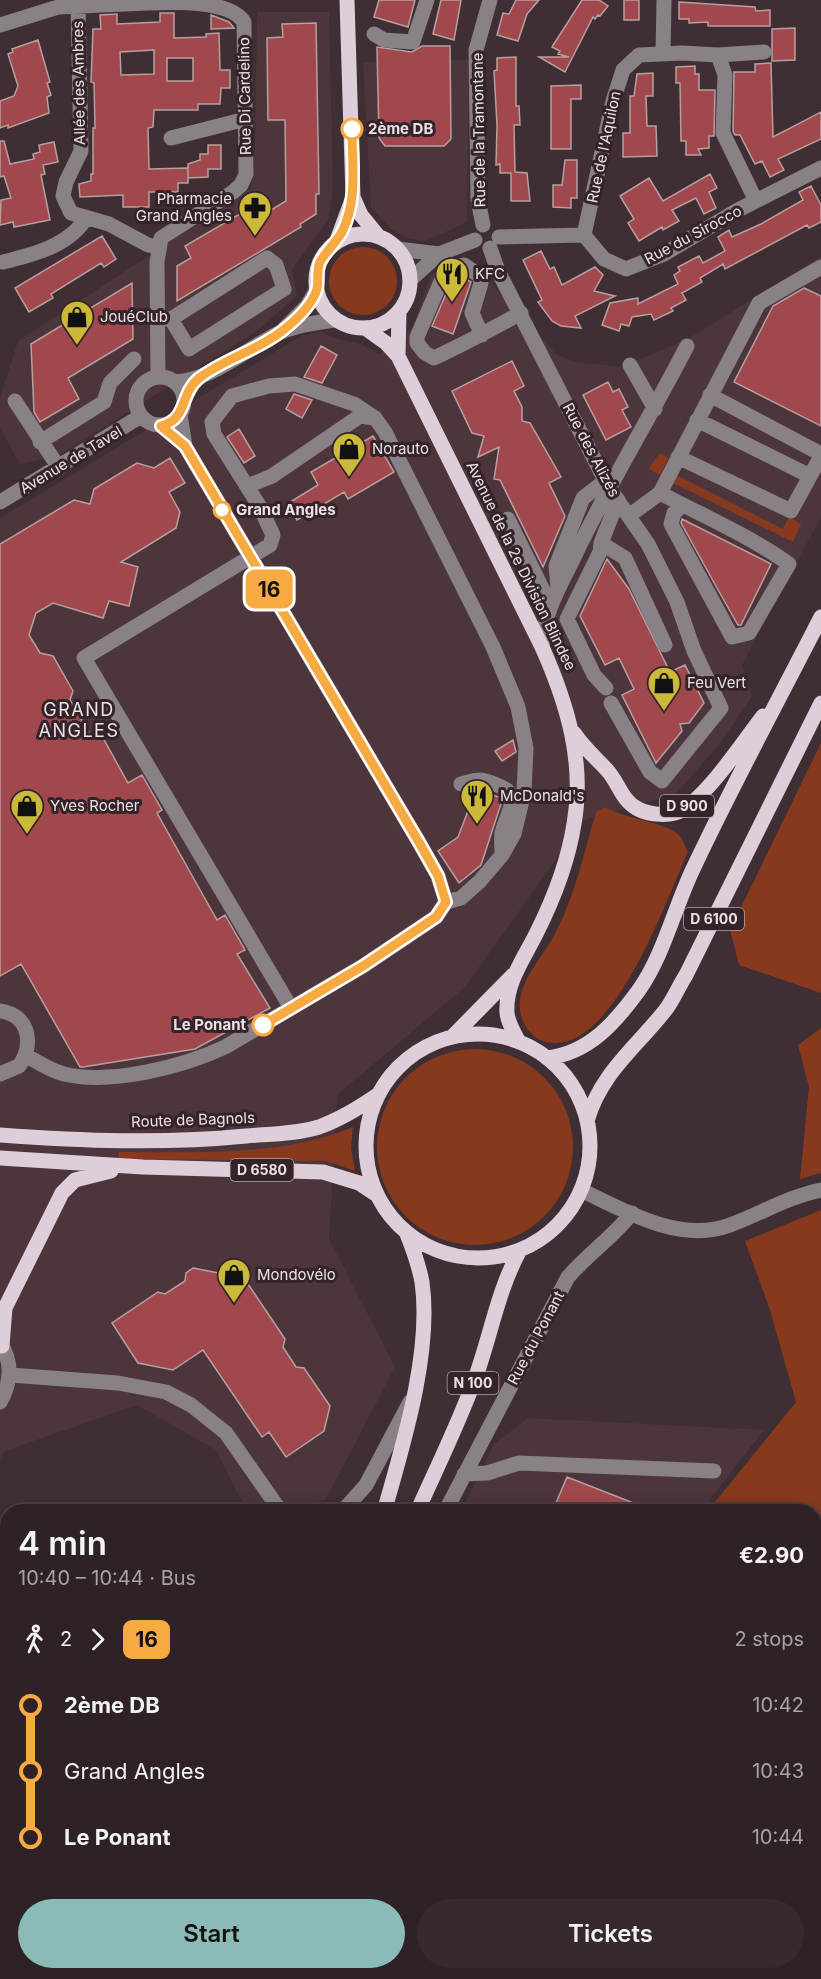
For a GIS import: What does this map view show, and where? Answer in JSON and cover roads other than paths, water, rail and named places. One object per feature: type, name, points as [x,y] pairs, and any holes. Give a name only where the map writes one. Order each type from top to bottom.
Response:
[{"type":"main road","points":[[336,320],[327,311],[317,289],[320,263],[336,243],[353,197],[349,4]]},
{"type":"main road","points":[[353,197],[361,214],[379,237],[398,249],[405,258],[410,280]]},
{"type":"main road","points":[[336,243],[349,236],[364,234],[379,237]]},
{"type":"main road","name":"D 900","points":[[399,312],[408,297],[410,280]]},
{"type":"main road","points":[[365,328],[389,320],[399,312]]},
{"type":"main road","name":"Avenue de la 2e Division Blindee","points":[[398,356],[399,312]]},
{"type":"main road","name":"D 900","points":[[336,320],[355,328],[365,328]]},
{"type":"main road","name":"Avenue de la 2e Division Blindee","points":[[365,328],[386,343],[398,356],[558,681],[573,732],[578,792],[565,867],[537,932],[517,970],[495,996],[452,1037]]},
{"type":"main road","name":"D 6100","points":[[547,1058],[578,1051],[597,1037],[640,988],[657,958],[693,869],[821,617]]},
{"type":"main road","name":"D 900","points":[[573,732],[593,758],[608,771],[623,797],[638,809],[666,814],[681,811],[700,794],[785,688]]},
{"type":"main road","name":"D 6100","points":[[587,1121],[593,1099],[607,1075],[668,1006],[686,975],[821,703]]},
{"type":"main road","name":"Avenue de la 2e Division Blindee","points":[[517,970],[507,1014],[519,1042]]},
{"type":"main road","points":[[486,1035],[519,1042],[547,1058],[572,1086],[587,1121],[590,1144],[588,1168],[581,1190],[566,1215],[552,1229],[520,1250],[491,1258],[461,1257],[433,1249],[407,1234],[390,1216],[377,1195],[366,1155],[371,1113],[379,1094],[402,1064],[434,1043],[452,1037],[486,1035]]},
{"type":"main road","name":"Route de Bagnols","points":[[2,1135],[175,1141],[283,1133],[317,1128],[351,1113],[379,1094]]},
{"type":"main road","name":"D 6580","points":[[0,1158],[143,1167],[323,1172],[359,1183],[377,1195]]},
{"type":"main road","points":[[1,1345],[5,1308],[62,1193],[75,1180],[99,1173],[143,1167]]},
{"type":"main road","points":[[386,1504],[414,1394],[423,1316],[422,1282],[407,1234]]},
{"type":"main road","name":"N 100","points":[[421,1504],[477,1375],[499,1296],[520,1250]]},
{"type":"street","points":[[374,34],[384,40],[413,42],[426,0]]},
{"type":"street","name":"Rue de la Tramontane","points":[[483,225],[478,200],[476,50],[490,0]]},
{"type":"street","points":[[663,54],[664,0]]},
{"type":"street","points":[[0,25],[58,7],[147,1]]},
{"type":"street","name":"Rue Di Cardelino","points":[[147,1],[221,1],[240,13],[244,22],[246,174],[241,184],[169,231],[161,238],[158,247]]},
{"type":"street","name":"Allée des Ambres","points":[[78,4],[81,151],[66,182],[63,196],[71,213],[109,224],[148,245],[158,247]]},
{"type":"street","name":"Rue de l'Aquilon","points":[[584,235],[613,101],[622,70],[639,55],[718,55],[764,52]]},
{"type":"street","points":[[718,55],[725,75],[723,133],[756,201]]},
{"type":"street","points":[[171,138],[246,119]]},
{"type":"street","name":"Rue du Sirocco","points":[[584,235],[604,259],[627,269],[664,254],[756,201],[821,168]]},
{"type":"street","points":[[3,262],[43,252],[80,227],[86,218]]},
{"type":"street","name":"Rue de la Tramontane","points":[[475,240],[476,231],[483,225],[493,226],[494,242]]},
{"type":"street","points":[[410,280],[439,254],[475,240],[479,245],[584,235]]},
{"type":"street","name":"Rue des Alizés","points":[[494,242],[498,271],[610,490],[630,515],[677,602],[694,651],[722,708],[662,781],[650,772],[611,704]]},
{"type":"street","points":[[158,247],[165,319],[158,377]]},
{"type":"street","points":[[398,249],[439,254]]},
{"type":"street","points":[[267,258],[276,265],[284,289],[189,349],[165,319],[267,258]]},
{"type":"street","points":[[482,334],[472,313],[481,283],[480,276],[464,265],[446,270],[417,337],[421,348],[434,358],[482,334],[521,313]]},
{"type":"street","points":[[630,515],[660,494],[759,303],[821,267]]},
{"type":"street","points":[[281,332],[307,306],[317,289]]},
{"type":"street","points":[[180,415],[169,424],[154,425],[141,416],[136,403],[140,388],[151,379],[158,377],[176,382],[197,379],[281,332],[302,325],[336,320]]},
{"type":"street","points":[[542,647],[544,621],[555,597],[687,346]]},
{"type":"street","points":[[40,442],[104,402],[110,383],[134,359]]},
{"type":"street","points":[[630,365],[655,409]]},
{"type":"street","points":[[185,446],[180,415],[184,398],[197,379]]},
{"type":"street","points":[[176,382],[184,398]]},
{"type":"street","points":[[27,1056],[62,1074],[83,1077],[159,1069],[205,1057],[291,1008],[363,966],[436,917],[446,902],[461,898],[502,855],[514,834],[525,792],[526,748],[518,706],[507,680],[385,432],[375,418],[354,404],[295,384],[269,386],[232,396],[212,422],[214,434],[248,486],[273,535],[270,544],[264,550],[248,555],[84,658],[291,1008]]},
{"type":"street","points":[[678,457],[791,511],[821,455],[710,395]]},
{"type":"street","points":[[15,401],[59,468]]},
{"type":"street","name":"Avenue de Tavel","points":[[0,502],[141,416]]},
{"type":"street","points":[[248,486],[272,476],[360,416],[375,418]]},
{"type":"street","points":[[697,420],[810,476]]},
{"type":"street","points":[[161,426],[185,446],[420,844],[438,876],[446,902]]},
{"type":"street","points":[[606,688],[594,675],[567,619],[600,552],[610,490]]},
{"type":"street","points":[[660,494],[774,553],[789,564],[749,633],[732,637],[671,524],[674,513],[683,506]]},
{"type":"street","points":[[508,519],[544,592],[555,597]]},
{"type":"street","points":[[601,543],[625,558],[665,645]]},
{"type":"street","points":[[461,784],[478,778],[507,788],[511,793],[512,803],[502,834],[502,855]]},
{"type":"street","points":[[0,1011],[13,1015],[26,1028],[29,1037],[27,1056],[19,1066],[0,1074]]},
{"type":"street","points":[[581,1190],[632,1213],[677,1229],[701,1232],[728,1226],[821,1190]]},
{"type":"street","name":"Rue du Ponant","points":[[449,1504],[568,1277],[585,1257],[618,1231],[632,1213]]},
{"type":"street","points":[[0,1402],[7,1390],[10,1375],[9,1365],[1,1345]]},
{"type":"street","points":[[10,1375],[126,1385],[166,1392],[191,1405],[226,1433],[276,1504]]},
{"type":"street","points":[[349,1504],[366,1485],[384,1455],[414,1394]]},
{"type":"street","points":[[464,1474],[487,1473],[519,1463],[714,1471]]},
{"type":"place","name":"2ème DB","points":[[352,129]]},
{"type":"place","name":"Pharmacie Grand Angles","points":[[255,237]]},
{"type":"place","name":"KFC","points":[[452,303]]},
{"type":"place","name":"JouéClub","points":[[77,346]]},
{"type":"place","name":"Norauto","points":[[349,478]]},
{"type":"place","name":"Grand Angles","points":[[222,510]]},
{"type":"place","name":"Feu Vert","points":[[664,712]]},
{"type":"place","name":"McDonald's","points":[[477,825]]},
{"type":"place","name":"Yves Rocher","points":[[27,835]]},
{"type":"place","name":"Le Ponant","points":[[263,1025]]},
{"type":"place","name":"Mondovélo","points":[[234,1304]]},
{"type":"district","name":"GRAND ANGLES","points":[[79,720]]}]
